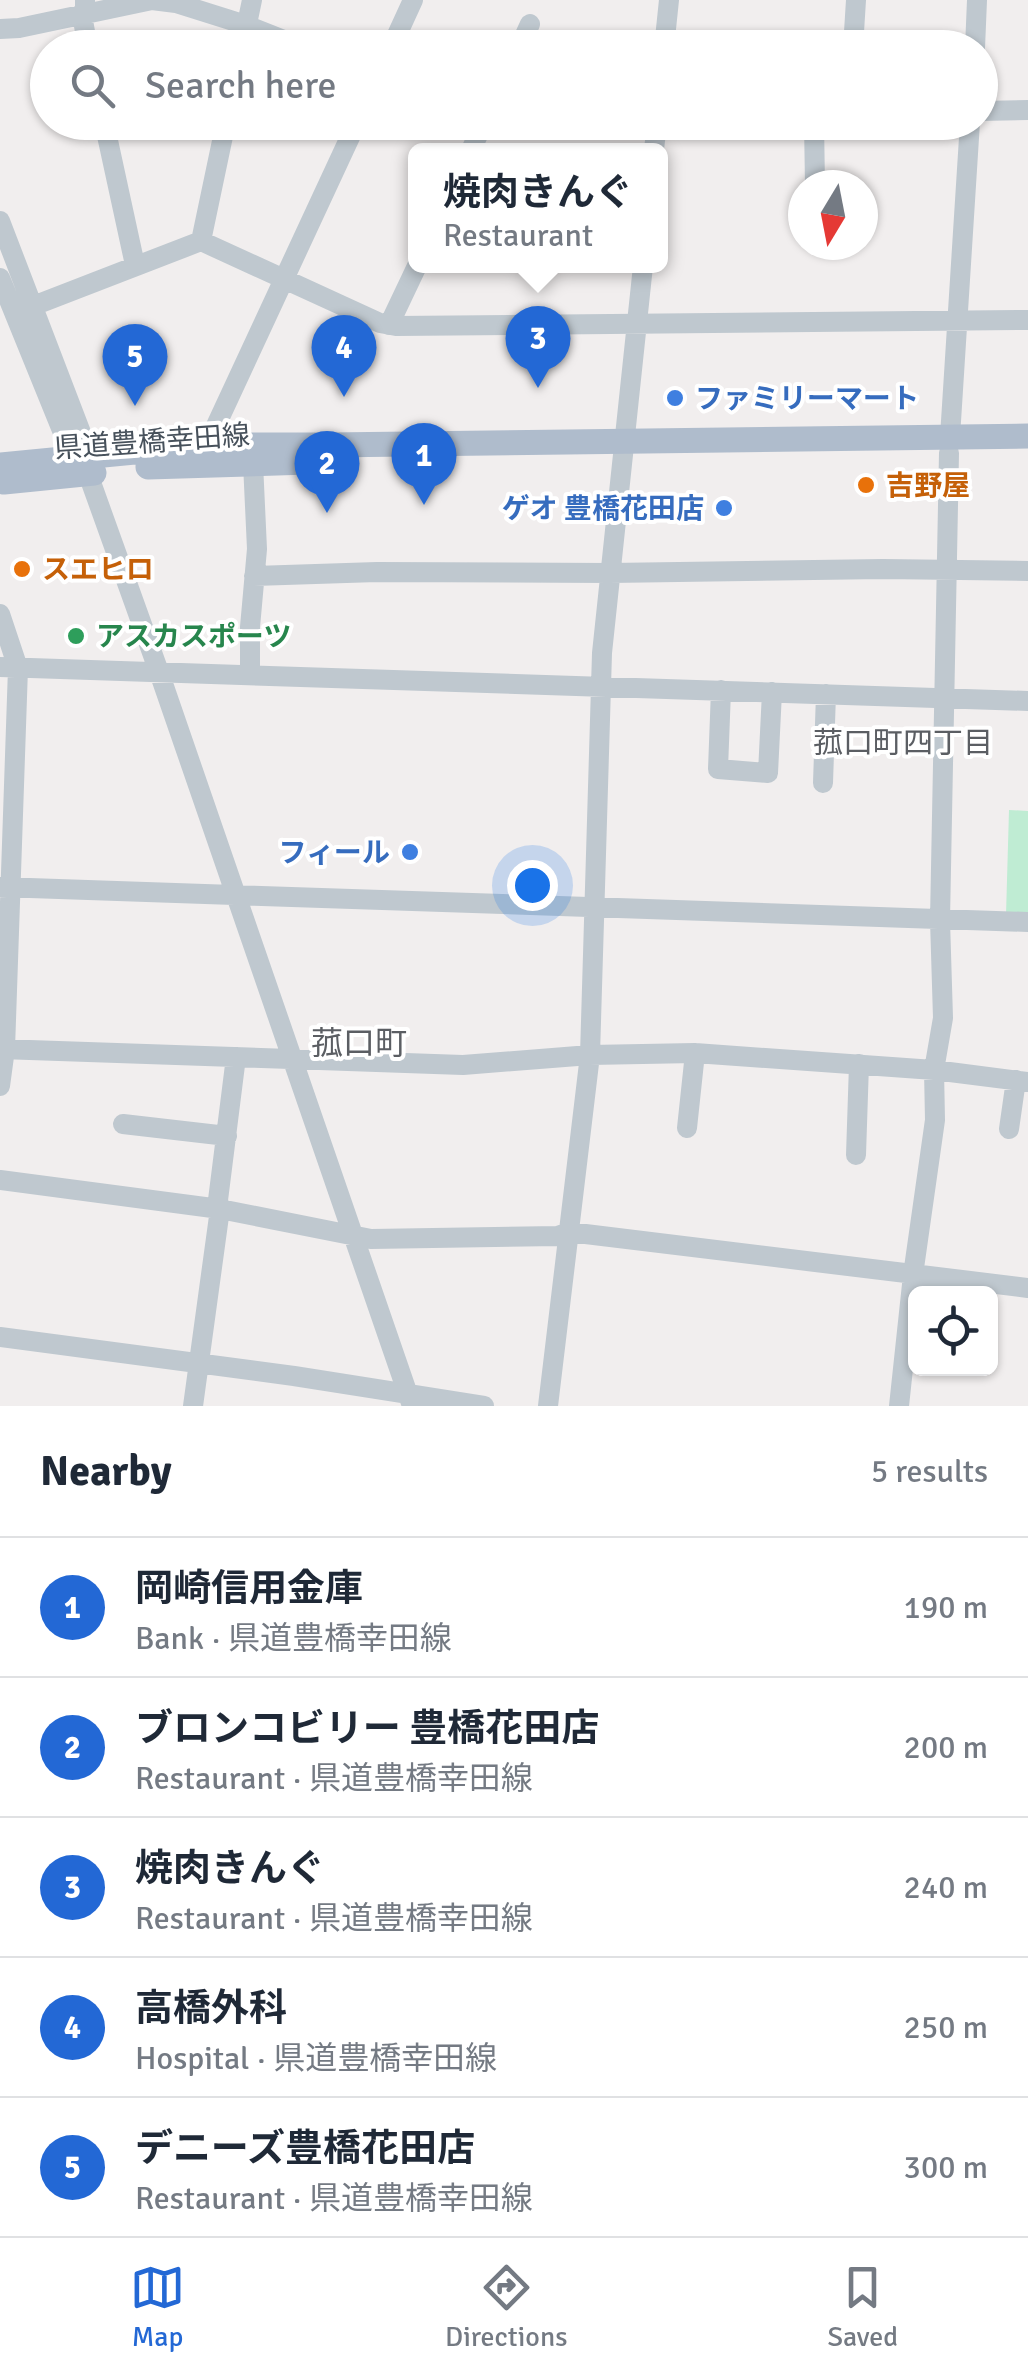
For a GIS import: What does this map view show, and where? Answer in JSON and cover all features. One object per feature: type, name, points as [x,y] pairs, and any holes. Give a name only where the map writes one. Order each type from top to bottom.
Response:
[{"type":"main road","name":"県道豊橋幸田線","points":[[0,465],[164,465],[624,450],[950,445],[1028,436]]},
{"type":"main road","name":"県道豊橋幸田線","points":[[0,483],[84,463],[207,444],[624,450]]},
{"type":"main road","name":"県道豊橋幸田線","points":[[950,445],[1028,452]]},
{"type":"street","points":[[0,29],[19,28],[83,8],[152,0],[176,3],[259,30]]},
{"type":"street","points":[[245,30],[252,0]]},
{"type":"street","points":[[400,30],[414,0]]},
{"type":"street","points":[[666,30],[669,0]]},
{"type":"street","points":[[854,30],[856,0]]},
{"type":"street","points":[[976,30],[978,0]]},
{"type":"street","points":[[527,30],[530,24]]},
{"type":"street","points":[[998,111],[1028,110]]},
{"type":"street","points":[[108,140],[134,265]]},
{"type":"street","points":[[202,241],[222,140]]},
{"type":"street","points":[[207,444],[348,140]]},
{"type":"street","points":[[814,140],[815,170]]},
{"type":"street","points":[[899,1406],[934,1120],[934,1070],[943,1018],[940,920],[950,445],[969,140]]},
{"type":"street","points":[[0,221],[16,312]]},
{"type":"street","points":[[16,312],[202,241],[389,325],[1028,320]]},
{"type":"street","points":[[389,325],[414,273]]},
{"type":"street","points":[[548,1406],[590,1055],[602,652],[642,273]]},
{"type":"street","points":[[0,278],[102,509],[410,1401]]},
{"type":"street","points":[[250,675],[257,549],[254,462]]},
{"type":"street","points":[[254,576],[377,572],[1028,570]]},
{"type":"street","points":[[0,614],[9,668],[0,1086]]},
{"type":"street","points":[[9,668],[1028,701]]},
{"type":"street","points":[[721,690],[718,770],[768,772],[772,692]]},
{"type":"street","points":[[824,782],[826,694]]},
{"type":"street","points":[[5,887],[1028,922]]},
{"type":"street","points":[[2,1049],[464,1065],[590,1055],[695,1053],[934,1070],[1022,1081],[1009,1130]]},
{"type":"street","points":[[687,1128],[695,1053]]},
{"type":"street","points":[[194,1406],[236,1056]]},
{"type":"street","points":[[856,1155],[859,1064]]},
{"type":"street","points":[[123,1124],[227,1136]]},
{"type":"street","points":[[0,1180],[220,1209],[371,1239],[558,1236],[570,1232],[1028,1288]]},
{"type":"street","points":[[0,1337],[199,1362],[410,1401],[484,1406]]},
{"type":"green space","points":[[1009,810],[1028,811],[1028,916],[1006,915]]},
{"type":"place","name":"焼肉きんぐ","points":[[538,388]]},
{"type":"place","name":"高橋外科","points":[[344,397]]},
{"type":"place","name":"ファミリーマート","points":[[675,398]]},
{"type":"place","name":"デニーズ豊橋花田店","points":[[135,406]]},
{"type":"place","name":"吉野屋","points":[[866,485]]},
{"type":"place","name":"岡崎信用金庫","points":[[424,505]]},
{"type":"place","name":"ゲオ 豊橋花田店","points":[[724,508]]},
{"type":"place","name":"ブロンコビリー 豊橋花田店","points":[[327,513]]},
{"type":"place","name":"スエヒロ","points":[[22,569]]},
{"type":"place","name":"アスカスポーツ","points":[[76,636]]},
{"type":"place","name":"フィール","points":[[410,852]]},
{"type":"district","name":"菰口町四丁目","points":[[903,743]]},
{"type":"district","name":"菰口町","points":[[359,1043]]}]
